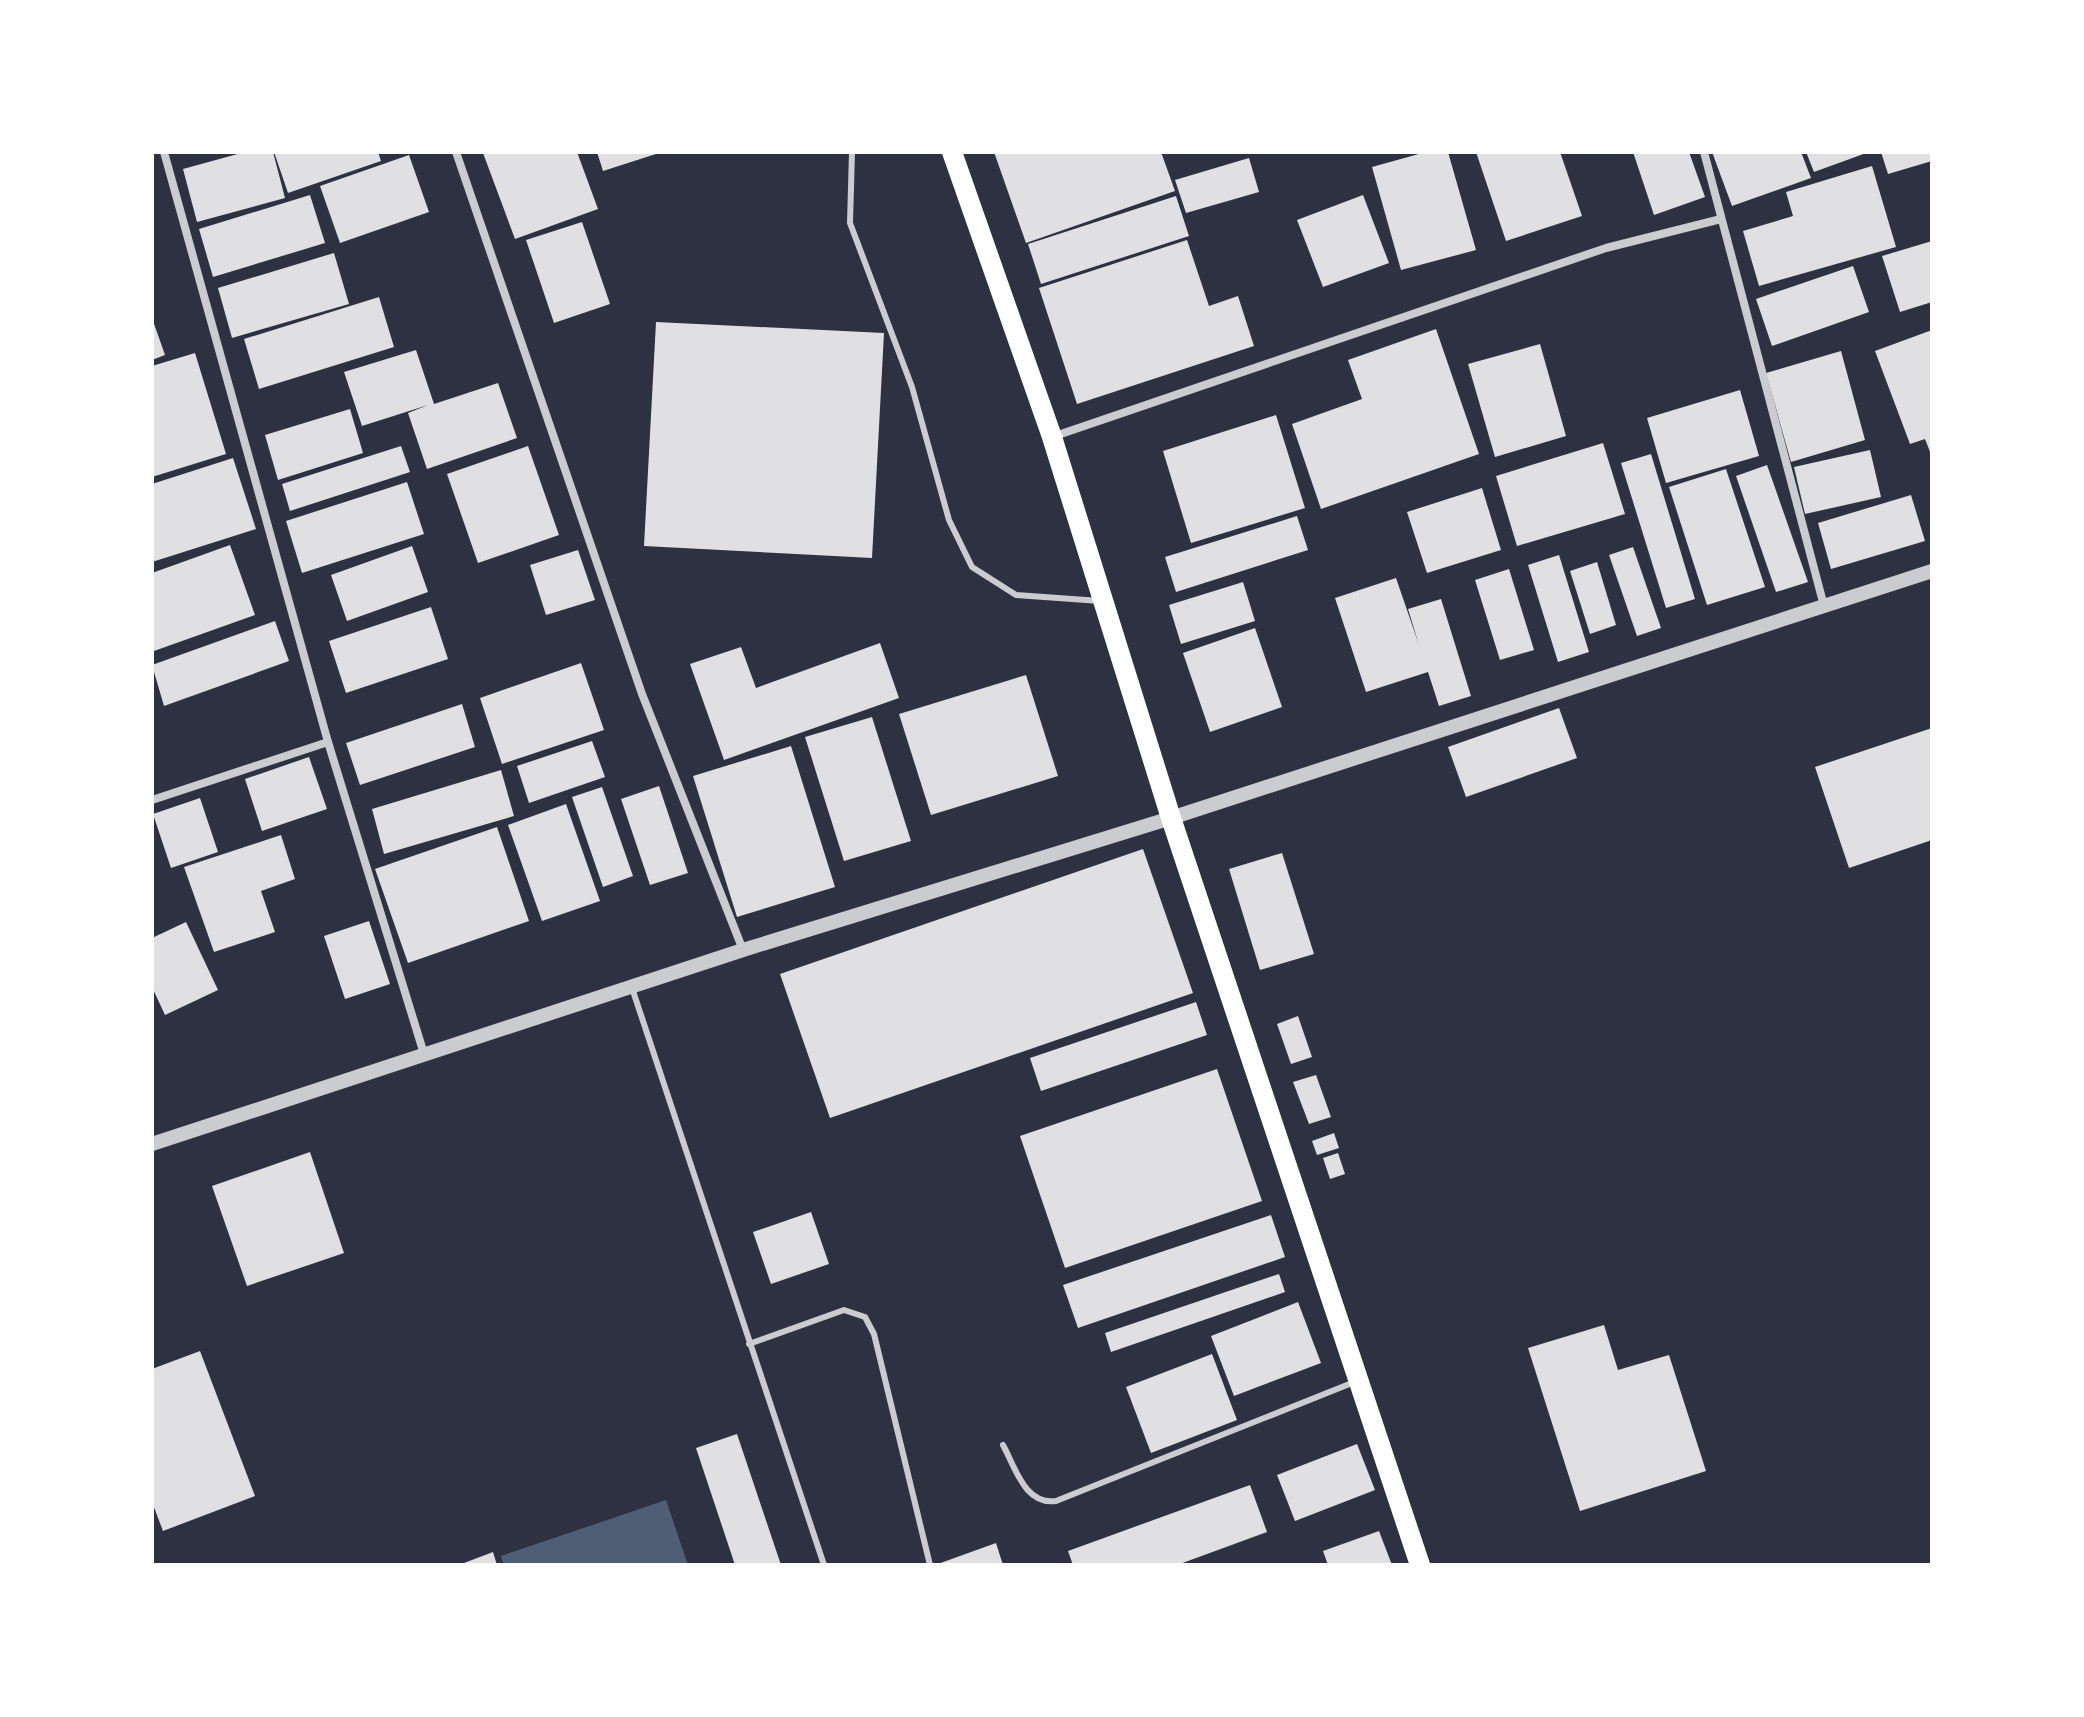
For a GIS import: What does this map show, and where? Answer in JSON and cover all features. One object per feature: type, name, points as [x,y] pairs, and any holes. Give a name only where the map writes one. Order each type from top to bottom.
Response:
[{"type":"main road","points":[[952,152],[1052,437],[1171,818],[1420,1565]]},
{"type":"street","points":[[164,152],[328,742],[424,1054]]},
{"type":"street","points":[[456,152],[642,694],[743,950]]},
{"type":"street","points":[[1704,152],[1824,606]]},
{"type":"street","points":[[1052,437],[1606,248],[1721,219]]},
{"type":"street","points":[[152,1144],[743,950],[1171,818],[1932,571]]},
{"type":"street","points":[[152,800],[328,742]]},
{"type":"lane","points":[[852,152],[850,223],[912,387],[949,520],[972,567],[1016,595],[1103,601]]},
{"type":"lane","points":[[632,988],[824,1565]]},
{"type":"lane","points":[[749,1344],[844,1310],[865,1317],[874,1334],[930,1565]]},
{"type":"lane","points":[[1003,1445],[1030,1495],[1045,1503],[1056,1501],[1360,1380]]},
{"type":"water","points":[[666,1500],[688,1565],[504,1565],[501,1556]]},
{"type":"building","points":[[245,152],[273,152],[285,198],[197,222],[183,169]]},
{"type":"building","points":[[274,152],[378,152],[381,161],[288,193]]},
{"type":"building","points":[[577,152],[598,209],[515,239],[483,153]]},
{"type":"building","points":[[597,152],[659,152],[659,153],[603,171]]},
{"type":"building","points":[[994,152],[1161,152],[1175,191],[1026,243]]},
{"type":"building","points":[[1426,152],[1448,152],[1476,250],[1401,270],[1372,167]]},
{"type":"building","points":[[1476,152],[1560,152],[1582,216],[1506,241]]},
{"type":"building","points":[[1633,152],[1689,152],[1705,197],[1654,215]]},
{"type":"building","points":[[1712,152],[1801,152],[1811,178],[1732,206]]},
{"type":"building","points":[[1806,152],[1869,152],[1814,172]]},
{"type":"building","points":[[1881,152],[1932,152],[1932,161],[1888,174]]},
{"type":"building","points":[[409,155],[429,212],[340,243],[320,186]]},
{"type":"building","points":[[1249,158],[1259,192],[1186,213],[1175,180]]},
{"type":"building","points":[[1872,166],[1896,247],[1759,286],[1743,231],[1793,216],[1786,192]]},
{"type":"building","points":[[310,195],[325,243],[213,277],[199,229]]},
{"type":"building","points":[[1363,195],[1389,263],[1323,287],[1297,220]]},
{"type":"building","points":[[1176,196],[1189,236],[1041,284],[1028,244]]},
{"type":"building","points":[[582,222],[610,304],[554,323],[526,240]]},
{"type":"building","points":[[1187,240],[1209,306],[1238,296],[1254,346],[1077,404],[1039,288]]},
{"type":"building","points":[[1932,241],[1932,302],[1900,312],[1882,256]]},
{"type":"building","points":[[334,253],[349,304],[232,338],[218,288]]},
{"type":"building","points":[[1853,266],[1869,312],[1772,346],[1756,299]]},
{"type":"building","points":[[379,297],[394,347],[259,389],[244,339]]},
{"type":"building","points":[[152,318],[165,355],[152,360]]},
{"type":"building","points":[[656,322],[884,333],[872,558],[644,546]]},
{"type":"building","points":[[1436,329],[1479,454],[1321,509],[1292,424],[1362,399],[1348,360]]},
{"type":"building","points":[[1932,330],[1932,457],[1925,439],[1910,444],[1875,351]]},
{"type":"building","points":[[1540,344],[1566,436],[1495,457],[1468,364]]},
{"type":"building","points":[[416,350],[434,404],[498,383],[517,438],[427,469],[408,413],[428,405],[362,426],[344,372]]},
{"type":"building","points":[[1841,351],[1865,440],[1791,462],[1766,373]]},
{"type":"building","points":[[195,353],[226,454],[152,477],[152,366]]},
{"type":"building","points":[[1740,390],[1759,456],[1666,483],[1647,418]]},
{"type":"building","points":[[350,409],[363,453],[278,480],[265,435]]},
{"type":"building","points":[[1276,415],[1305,508],[1191,543],[1163,451]]},
{"type":"building","points":[[1603,443],[1625,514],[1517,546],[1496,476]]},
{"type":"building","points":[[401,446],[410,472],[290,511],[282,484]]},
{"type":"building","points":[[528,446],[559,535],[478,563],[447,474]]},
{"type":"building","points":[[1870,450],[1881,497],[1805,514],[1794,467]]},
{"type":"building","points":[[1651,454],[1695,599],[1666,608],[1621,463]]},
{"type":"building","points":[[233,458],[256,529],[152,562],[152,484]]},
{"type":"building","points":[[1767,465],[1808,582],[1776,592],[1736,476]]},
{"type":"building","points":[[1726,469],[1765,587],[1707,605],[1669,487]]},
{"type":"building","points":[[407,482],[424,534],[302,573],[286,521]]},
{"type":"building","points":[[1482,488],[1501,550],[1427,573],[1407,512]]},
{"type":"building","points":[[1911,495],[1925,541],[1831,569],[1818,523]]},
{"type":"building","points":[[1297,516],[1308,550],[1176,592],[1165,557]]},
{"type":"building","points":[[230,545],[255,615],[154,651],[152,573]]},
{"type":"building","points":[[412,546],[428,592],[347,621],[331,575]]},
{"type":"building","points":[[1633,547],[1661,628],[1637,636],[1609,555]]},
{"type":"building","points":[[578,550],[595,600],[546,615],[530,565]]},
{"type":"building","points":[[1559,555],[1589,652],[1558,662],[1528,565]]},
{"type":"building","points":[[1597,562],[1616,625],[1590,634],[1570,571]]},
{"type":"building","points":[[1509,569],[1534,650],[1500,660],[1475,580]]},
{"type":"building","points":[[1396,578],[1419,645],[1408,609],[1441,599],[1471,696],[1439,706],[1428,672],[1366,692],[1335,598]]},
{"type":"building","points":[[1243,582],[1255,621],[1181,644],[1169,605]]},
{"type":"building","points":[[431,607],[448,659],[346,693],[329,641]]},
{"type":"building","points":[[275,621],[289,661],[164,706],[152,665]]},
{"type":"building","points":[[1255,628],[1282,707],[1210,732],[1183,653]]},
{"type":"building","points":[[880,643],[899,698],[724,760],[690,664],[741,647],[756,688]]},
{"type":"building","points":[[581,663],[604,730],[502,764],[480,698]]},
{"type":"building","points":[[1026,675],[1058,776],[931,815],[899,714]]},
{"type":"building","points":[[462,704],[475,747],[360,785],[346,743]]},
{"type":"building","points":[[1559,708],[1577,758],[1466,797],[1448,747]]},
{"type":"building","points":[[872,717],[911,841],[844,861],[805,737]]},
{"type":"building","points":[[1932,728],[1932,840],[1849,868],[1815,767]]},
{"type":"building","points":[[592,741],[605,777],[529,803],[517,766]]},
{"type":"building","points":[[791,746],[835,887],[737,917],[693,776]]},
{"type":"building","points":[[309,757],[327,809],[262,831],[245,779]]},
{"type":"building","points":[[501,770],[514,816],[384,854],[372,809]]},
{"type":"building","points":[[659,786],[688,873],[650,885],[621,799]]},
{"type":"building","points":[[602,787],[633,876],[603,887],[572,797]]},
{"type":"building","points":[[200,798],[218,852],[171,868],[153,814]]},
{"type":"building","points":[[566,804],[600,901],[542,921],[508,825]]},
{"type":"building","points":[[497,827],[529,921],[408,963],[375,869]]},
{"type":"building","points":[[281,835],[295,879],[261,891],[275,932],[214,952],[184,867]]},
{"type":"building","points":[[1143,849],[1193,993],[830,1118],[780,974]]},
{"type":"building","points":[[1282,853],[1314,954],[1260,970],[1229,869]]},
{"type":"building","points":[[369,921],[390,984],[345,999],[324,936]]},
{"type":"building","points":[[186,922],[218,990],[165,1015],[152,987],[152,938]]},
{"type":"building","points":[[1196,1002],[1207,1035],[1041,1091],[1030,1058]]},
{"type":"building","points":[[1298,1016],[1312,1057],[1291,1064],[1277,1024]]},
{"type":"building","points":[[1217,1069],[1262,1201],[1065,1268],[1020,1136]]},
{"type":"building","points":[[1316,1075],[1331,1117],[1309,1124],[1293,1082]]},
{"type":"building","points":[[1334,1133],[1339,1148],[1317,1155],[1312,1141]]},
{"type":"building","points":[[310,1152],[344,1253],[247,1286],[212,1186]]},
{"type":"building","points":[[1338,1153],[1345,1174],[1330,1179],[1323,1158]]},
{"type":"building","points":[[811,1212],[829,1264],[771,1284],[753,1232]]},
{"type":"building","points":[[1271,1215],[1285,1257],[1078,1328],[1063,1285]]},
{"type":"building","points":[[1279,1274],[1285,1292],[1111,1352],[1105,1333]]},
{"type":"building","points":[[1298,1302],[1321,1363],[1234,1396],[1211,1336]]},
{"type":"building","points":[[1604,1325],[1618,1370],[1669,1355],[1706,1471],[1580,1511],[1528,1348]]},
{"type":"building","points":[[200,1351],[255,1496],[163,1531],[152,1502],[152,1369]]},
{"type":"building","points":[[1212,1354],[1237,1420],[1151,1453],[1126,1387]]},
{"type":"building","points":[[737,1434],[781,1565],[735,1565],[696,1448]]},
{"type":"building","points":[[1357,1444],[1375,1490],[1295,1521],[1277,1475]]},
{"type":"building","points":[[1250,1485],[1267,1532],[1177,1565],[1073,1565],[1068,1551]]},
{"type":"building","points":[[1379,1531],[1392,1565],[1328,1565],[1323,1551]]},
{"type":"building","points":[[996,1543],[1003,1565],[935,1565]]},
{"type":"building","points":[[493,1552],[497,1565],[464,1563]]}]
